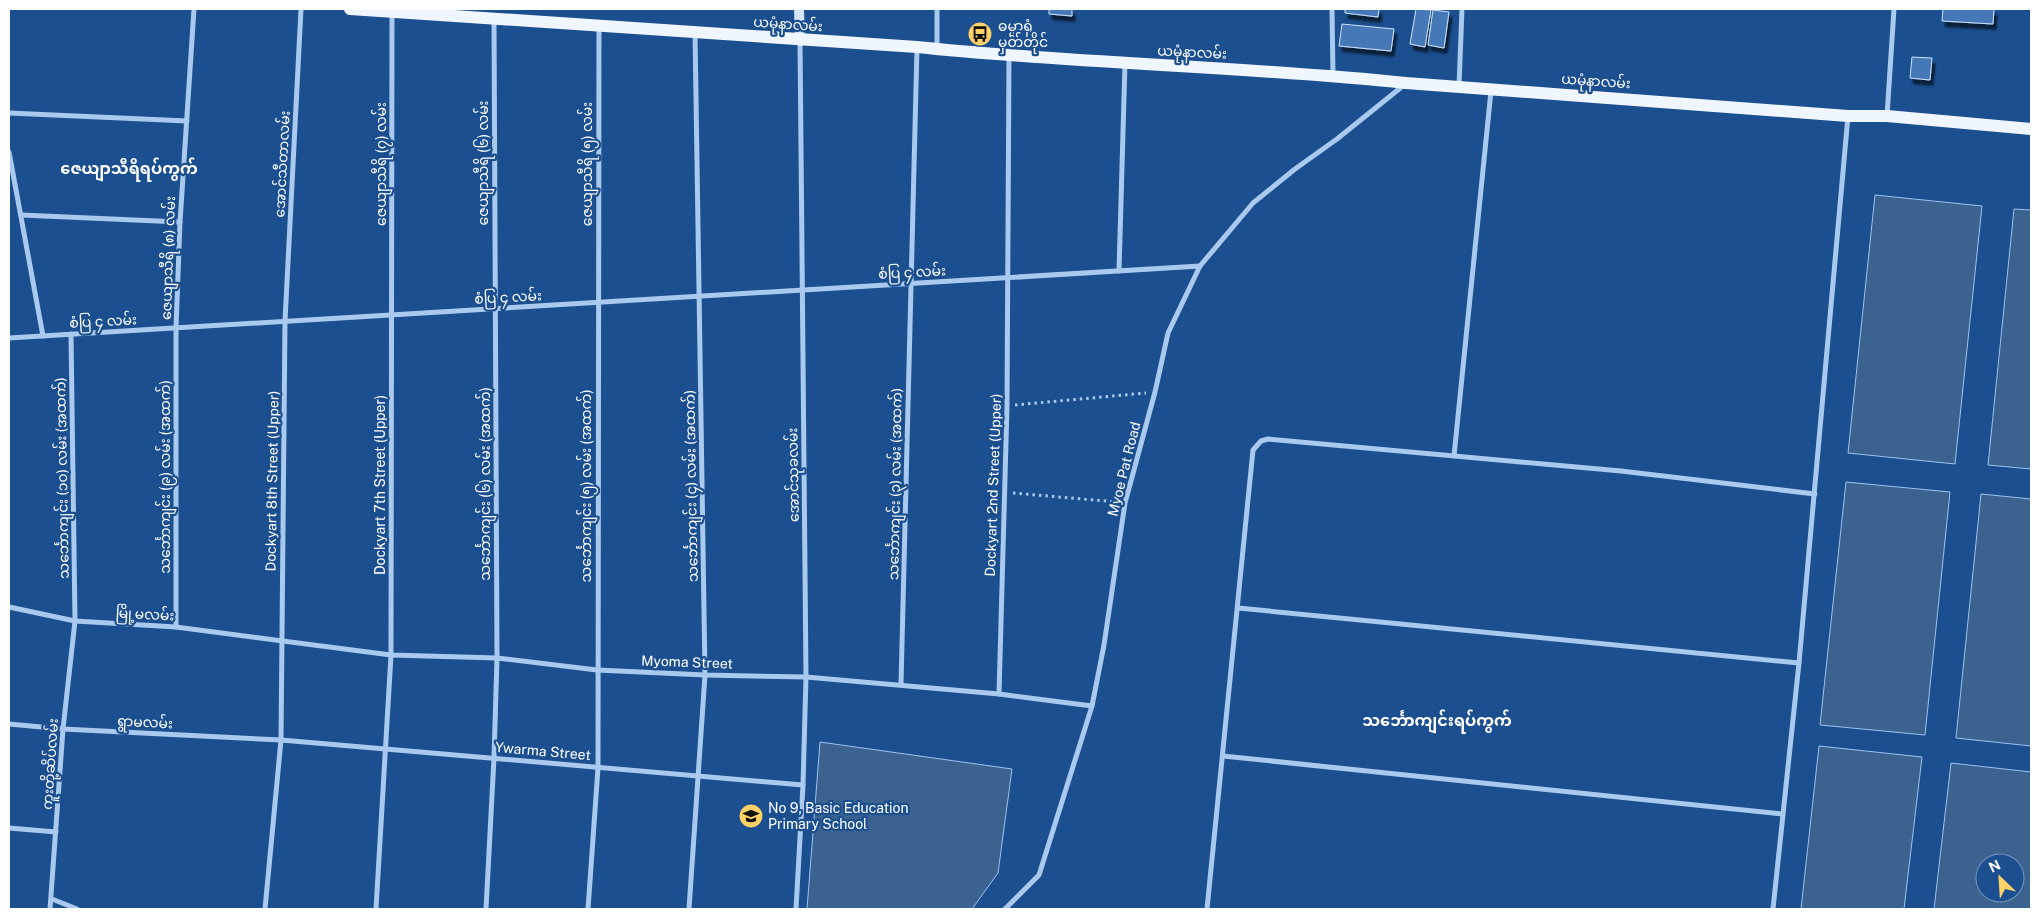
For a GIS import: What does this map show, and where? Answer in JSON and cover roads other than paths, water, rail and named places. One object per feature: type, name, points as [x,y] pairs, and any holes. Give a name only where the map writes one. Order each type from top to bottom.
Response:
[{"type":"main road","name":"ယမုံနာလမ်း","points":[[350,9],[392,13],[494,17],[917,47],[1009,56],[1333,75],[1406,83],[1848,116],[1887,116],[2031,129]]},
{"type":"main road","points":[[800,9],[800,40]]},
{"type":"street","name":"ဇေယျာသီရိ (၈) လမ်း","points":[[176,328],[180,222],[194,9]]},
{"type":"street","name":"အောင်သီတာလမ်း","points":[[285,321],[301,9]]},
{"type":"street","points":[[937,9],[937,49]]},
{"type":"street","points":[[1332,9],[1333,75]]},
{"type":"street","points":[[1459,86],[1462,9]]},
{"type":"street","points":[[1887,116],[1894,9]]},
{"type":"street","name":"ဇေယျာသီရိ (၇) လမ်း","points":[[392,13],[392,315]]},
{"type":"street","name":"ဇေယျာသီရိ (၆) လမ်း","points":[[494,17],[495,309]]},
{"type":"street","name":"ဇေယျာသီရိ (၅) လမ်း","points":[[598,302],[599,25]]},
{"type":"street","name":"သင်္ဘောကျင်း (၄) လမ်း (အထက်)","points":[[689,909],[706,675],[695,32]]},
{"type":"street","name":"အောင်သုခလမ်း","points":[[796,909],[803,784],[806,677],[800,40]]},
{"type":"street","name":"သင်္ဘောကျင်း (၃) လမ်း (အထက်)","points":[[901,684],[917,47]]},
{"type":"street","name":"Dockyart 2nd Street (Upper)","points":[[999,694],[1007,406],[1009,56]]},
{"type":"street","points":[[1119,271],[1125,63]]},
{"type":"street","name":"Myoe Pat Road","points":[[1006,909],[1039,875],[1092,706],[1104,645],[1125,503],[1155,392],[1168,333],[1200,266],[1252,203],[1295,169],[1337,140],[1406,83]]},
{"type":"street","points":[[1454,456],[1491,88]]},
{"type":"street","points":[[9,113],[187,121]]},
{"type":"street","points":[[1772,909],[1799,663],[1848,116]]},
{"type":"street","points":[[9,152],[43,336]]},
{"type":"street","points":[[21,215],[180,222]]},
{"type":"street","name":"စံပြ ၄ လမ်း","points":[[9,338],[1200,266]]},
{"type":"street","name":"သင်္ဘောကျင်း (၅) လမ်း (အထက်)","points":[[588,909],[598,768],[598,302]]},
{"type":"street","name":"သင်္ဘောကျင်း (၆) လမ်း (အထက်)","points":[[486,909],[497,658],[495,309]]},
{"type":"street","name":"Dockyart 7th Street (Upper)","points":[[376,909],[387,750],[391,655],[392,315]]},
{"type":"street","name":"Dockyart 8th Street (Upper)","points":[[265,909],[281,740],[285,321]]},
{"type":"street","name":"သင်္ဘောကျင်း (၉) လမ်း (အထက်)","points":[[176,328],[176,627]]},
{"type":"street","name":"သင်္ဘောကျင်း (၁၀) လမ်း (အထက်)","points":[[71,334],[75,621]]},
{"type":"street","points":[[1208,909],[1253,450],[1261,441],[1268,439],[1621,471],[1815,494]]},
{"type":"street","name":"မြို့မလမ်း","points":[[9,607],[75,621],[176,627],[281,640]]},
{"type":"street","points":[[1238,608],[1799,663]]},
{"type":"street","name":"ကူးတို့ဆိပ်လမ်း","points":[[50,909],[63,729],[75,621]]},
{"type":"street","name":"Myoma Street","points":[[281,640],[391,655],[497,658],[597,670],[806,677],[901,684],[1092,706]]},
{"type":"street","name":"ရွာမလမ်း","points":[[9,724],[63,729],[281,740]]},
{"type":"street","name":"Ywarma Street","points":[[281,740],[803,784]]},
{"type":"street","points":[[1224,756],[1782,814]]},
{"type":"street","points":[[9,828],[56,832]]},
{"type":"street","points":[[52,899],[77,909]]},
{"type":"water","points":[[1875,195],[1982,206],[1955,464],[1848,453]]},
{"type":"water","points":[[2014,209],[2031,210],[2031,469],[1988,465]]},
{"type":"water","points":[[1846,482],[1950,492],[1925,735],[1820,725]]},
{"type":"water","points":[[1981,494],[2031,499],[2031,746],[1956,738]]},
{"type":"water","points":[[820,742],[1012,769],[998,873],[972,909],[807,909]]},
{"type":"water","points":[[1819,746],[1922,757],[1904,909],[1801,909]]},
{"type":"water","points":[[1951,763],[2031,772],[2031,909],[1934,909]]},
{"type":"place","name":"ဓမ္မာရုံ မှတ်တိုင်","points":[[980,34]]},
{"type":"place","name":"No 9, Basic Education Primary School","points":[[751,816]]},
{"type":"district","name":"ဇေယျာသီရိရပ်ကွက်","points":[[129,168]]},
{"type":"district","name":"သင်္ဘောကျင်းရပ်ကွက်","points":[[1437,720]]}]
